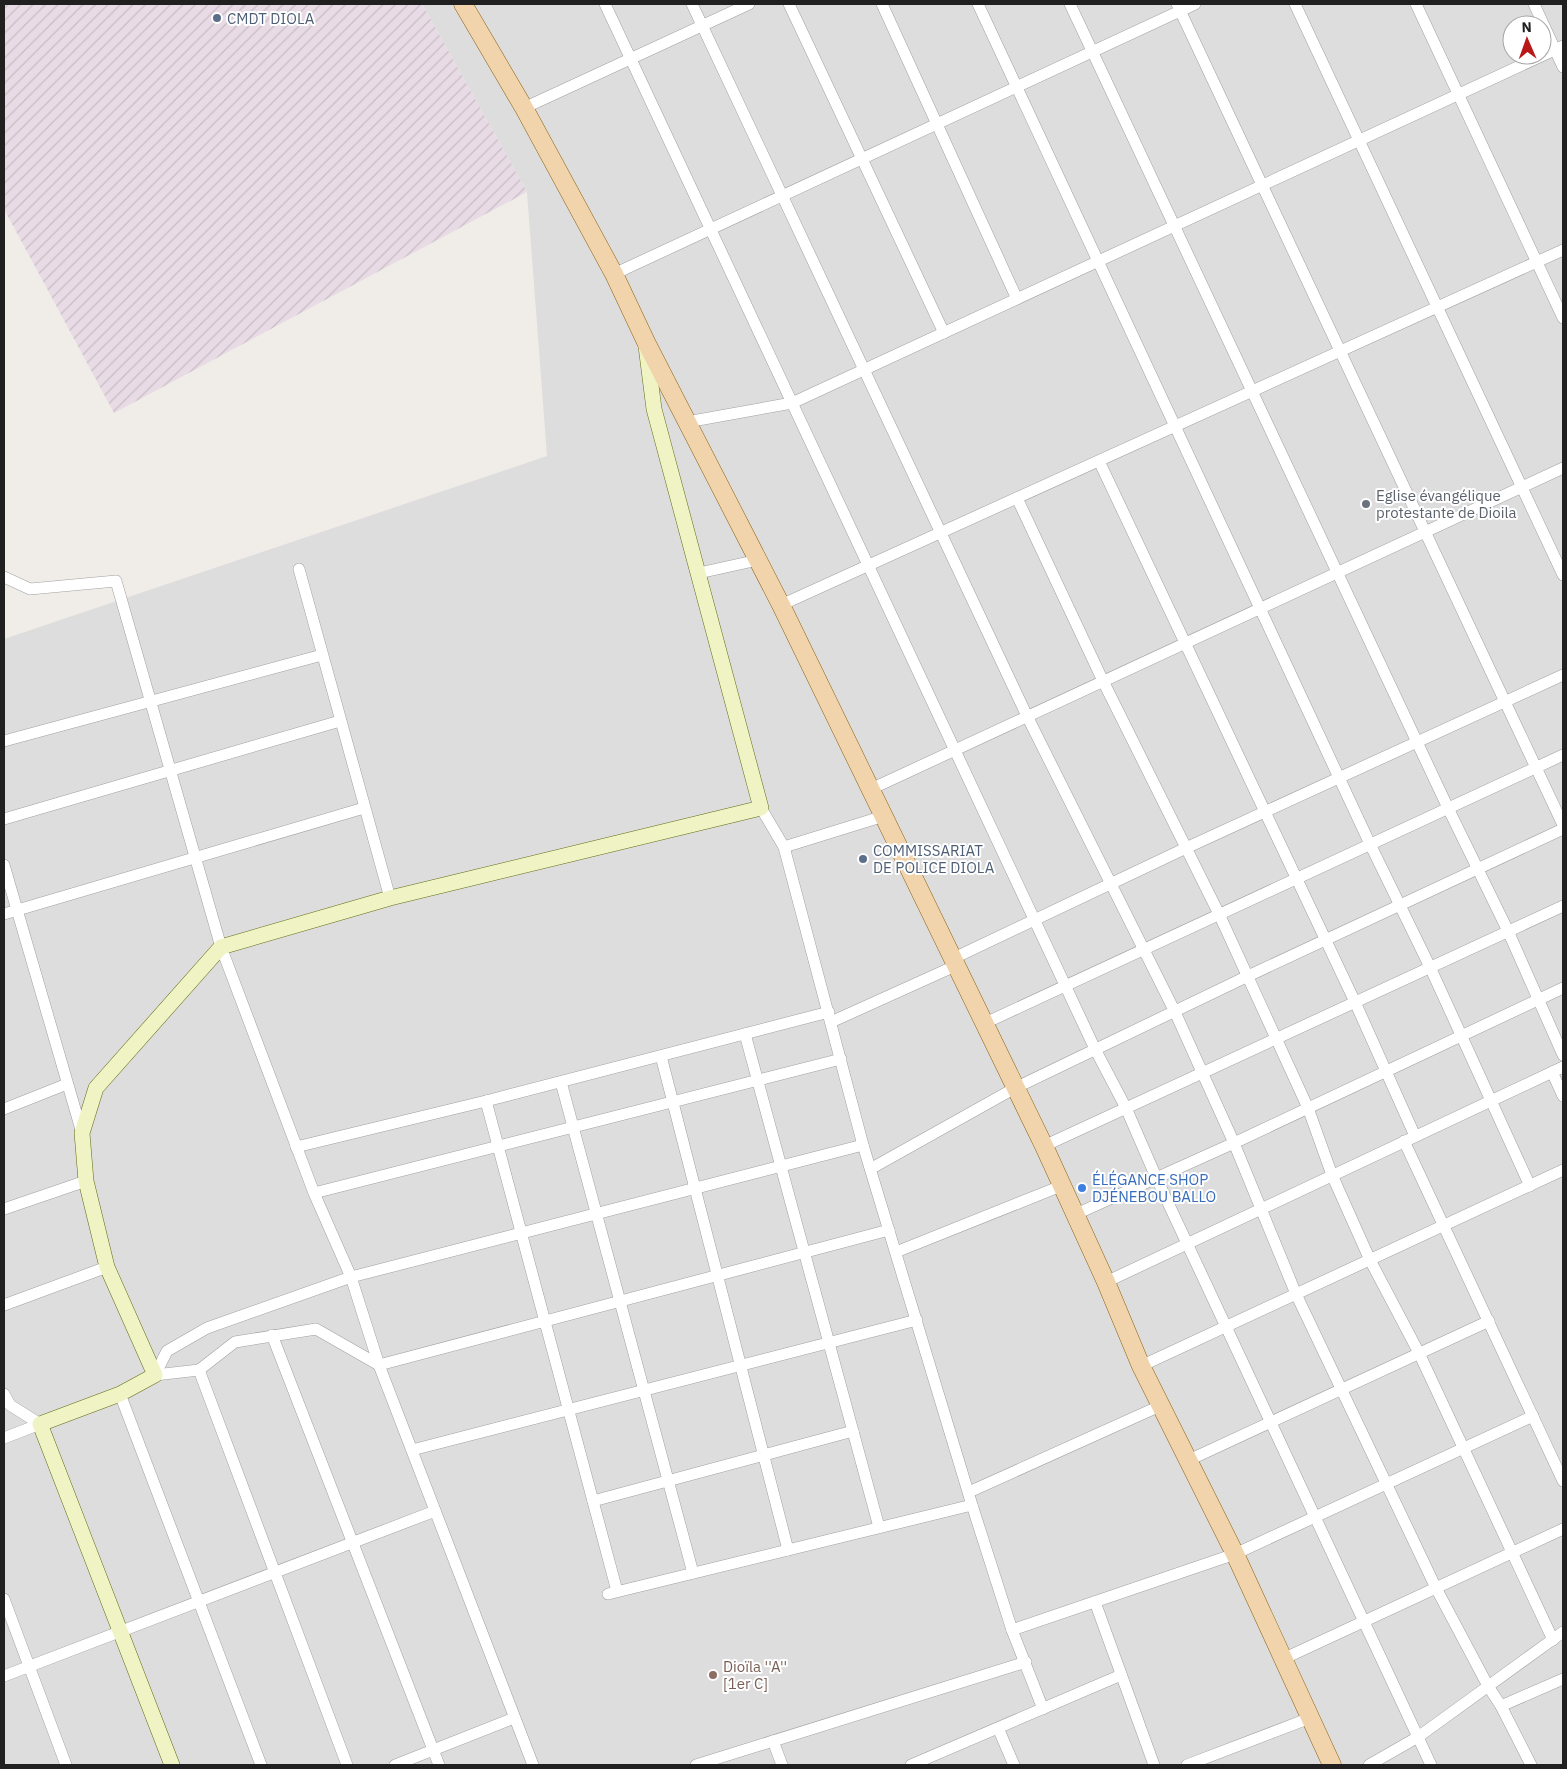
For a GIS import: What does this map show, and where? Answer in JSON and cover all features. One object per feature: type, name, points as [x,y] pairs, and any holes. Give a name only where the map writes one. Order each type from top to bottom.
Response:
[{"type":"main road","points":[[463,4],[524,108],[614,274],[686,422],[782,605],[983,1024],[1044,1146],[1106,1282],[1141,1366],[1235,1554],[1332,1765]]},
{"type":"street","points":[[605,4],[1095,1049],[1126,1108],[1156,1178],[1431,1765]]},
{"type":"street","points":[[692,4],[1027,716],[1174,1012],[1234,1143],[1296,1294],[1343,1388],[1436,1588],[1531,1765]]},
{"type":"street","points":[[524,108],[749,4]]},
{"type":"street","points":[[789,4],[944,333]]},
{"type":"street","points":[[882,4],[1018,299]]},
{"type":"street","points":[[978,4],[1370,844],[1430,967],[1530,1186]]},
{"type":"street","points":[[1070,4],[1417,743],[1508,931],[1563,1055]]},
{"type":"street","points":[[614,274],[1092,52],[1179,7],[1195,4]]},
{"type":"street","points":[[1295,4],[1563,575]]},
{"type":"street","points":[[1416,4],[1563,318]]},
{"type":"street","points":[[1534,4],[1559,48],[1563,67]]},
{"type":"street","points":[[1179,7],[1563,825]]},
{"type":"street","points":[[686,422],[792,403],[1559,48]]},
{"type":"street","points":[[782,605],[1563,250]]},
{"type":"street","points":[[646,342],[654,408],[761,808],[784,847],[863,1145],[872,1168],[972,1505],[1012,1630],[1043,1709]]},
{"type":"street","points":[[1099,461],[1264,814],[1355,1002],[1415,1136]]},
{"type":"street","points":[[871,789],[1563,468]]},
{"type":"street","points":[[1017,498],[1103,681],[1248,976],[1308,1108],[1332,1175],[1370,1260],[1419,1353],[1512,1553],[1560,1635],[1418,1737],[1369,1765]]},
{"type":"street","points":[[699,573],[758,560]]},
{"type":"street","points":[[299,569],[390,898]]},
{"type":"street","points":[[4,577],[30,589],[116,581],[172,770],[221,946],[296,1147],[350,1277],[379,1365],[532,1765]]},
{"type":"street","points":[[4,741],[322,655]]},
{"type":"street","points":[[296,1147],[486,1101],[745,1034],[830,1017],[953,962],[1035,920],[1186,848],[1264,814],[1563,675]]},
{"type":"street","points":[[4,819],[340,721]]},
{"type":"street","points":[[983,1024],[1563,755]]},
{"type":"street","points":[[4,914],[364,808]]},
{"type":"street","points":[[82,1133],[96,1088],[221,946],[390,898],[761,808]]},
{"type":"street","points":[[784,847],[884,816]]},
{"type":"street","points":[[872,1168],[1015,1088],[1324,940],[1563,829]]},
{"type":"street","points":[[4,865],[82,1133],[86,1180],[108,1267],[155,1375]]},
{"type":"street","points":[[1044,1146],[1563,906]]},
{"type":"street","points":[[1074,1215],[1234,1143],[1563,988]]},
{"type":"street","points":[[745,1034],[879,1527]]},
{"type":"street","points":[[661,1056],[788,1550]]},
{"type":"street","points":[[314,1193],[841,1058]]},
{"type":"street","points":[[1106,1282],[1563,1066]]},
{"type":"street","points":[[1552,1072],[1563,1096]]},
{"type":"street","points":[[561,1082],[693,1573]]},
{"type":"street","points":[[4,1109],[67,1084]]},
{"type":"street","points":[[486,1101],[593,1502],[613,1593],[972,1505]]},
{"type":"street","points":[[1404,1142],[1563,1481]]},
{"type":"street","points":[[155,1375],[168,1351],[207,1328],[350,1277],[863,1145]]},
{"type":"street","points":[[1141,1366],[1563,1170]]},
{"type":"street","points":[[4,1209],[86,1180]]},
{"type":"street","points":[[896,1252],[1061,1186]]},
{"type":"street","points":[[4,1438],[120,1394],[155,1375],[199,1370],[235,1342],[316,1329],[379,1365],[889,1230]]},
{"type":"street","points":[[4,1305],[108,1267]]},
{"type":"street","points":[[412,1450],[917,1320]]},
{"type":"street","points":[[1188,1460],[1489,1321]]},
{"type":"street","points":[[272,1335],[439,1765]]},
{"type":"street","points":[[199,1370],[346,1765]]},
{"type":"street","points":[[4,1394],[10,1405],[40,1424],[172,1765]]},
{"type":"street","points":[[120,1394],[261,1765]]},
{"type":"street","points":[[969,1492],[1162,1405]]},
{"type":"street","points":[[1012,1630],[1235,1554],[1533,1416]]},
{"type":"street","points":[[593,1502],[853,1431]]},
{"type":"street","points":[[4,1676],[435,1511]]},
{"type":"street","points":[[1283,1659],[1563,1529]]},
{"type":"street","points":[[4,1599],[66,1765]]},
{"type":"street","points":[[1095,1602],[1154,1765]]},
{"type":"street","points":[[696,1765],[1026,1662]]},
{"type":"street","points":[[911,1765],[1121,1675]]},
{"type":"street","points":[[1501,1706],[1563,1679]]},
{"type":"street","points":[[395,1765],[514,1718]]},
{"type":"street","points":[[1187,1765],[1310,1718]]},
{"type":"street","points":[[998,1728],[1014,1765]]},
{"type":"street","points":[[773,1741],[782,1765]]},
{"type":"shaded area","points":[[4,4],[422,4],[527,192],[114,413],[4,209]]},
{"type":"shaded area","points":[[422,4],[1563,4],[1563,1765],[4,1765],[4,639],[547,456],[527,192]]},
{"type":"place","name":"CMDT DIOLA","points":[[217,18]]},
{"type":"place","name":"Eglise évangélique protestante de Dioila","points":[[1366,504]]},
{"type":"place","name":"COMMISSARIAT DE POLICE DIOLA","points":[[863,859]]},
{"type":"place","name":"ÉLÉGANCE SHOP DJÉNEBOU BALLO","points":[[1082,1188]]},
{"type":"place","name":"Dioïla ''A'' [1er C]","points":[[713,1675]]}]
